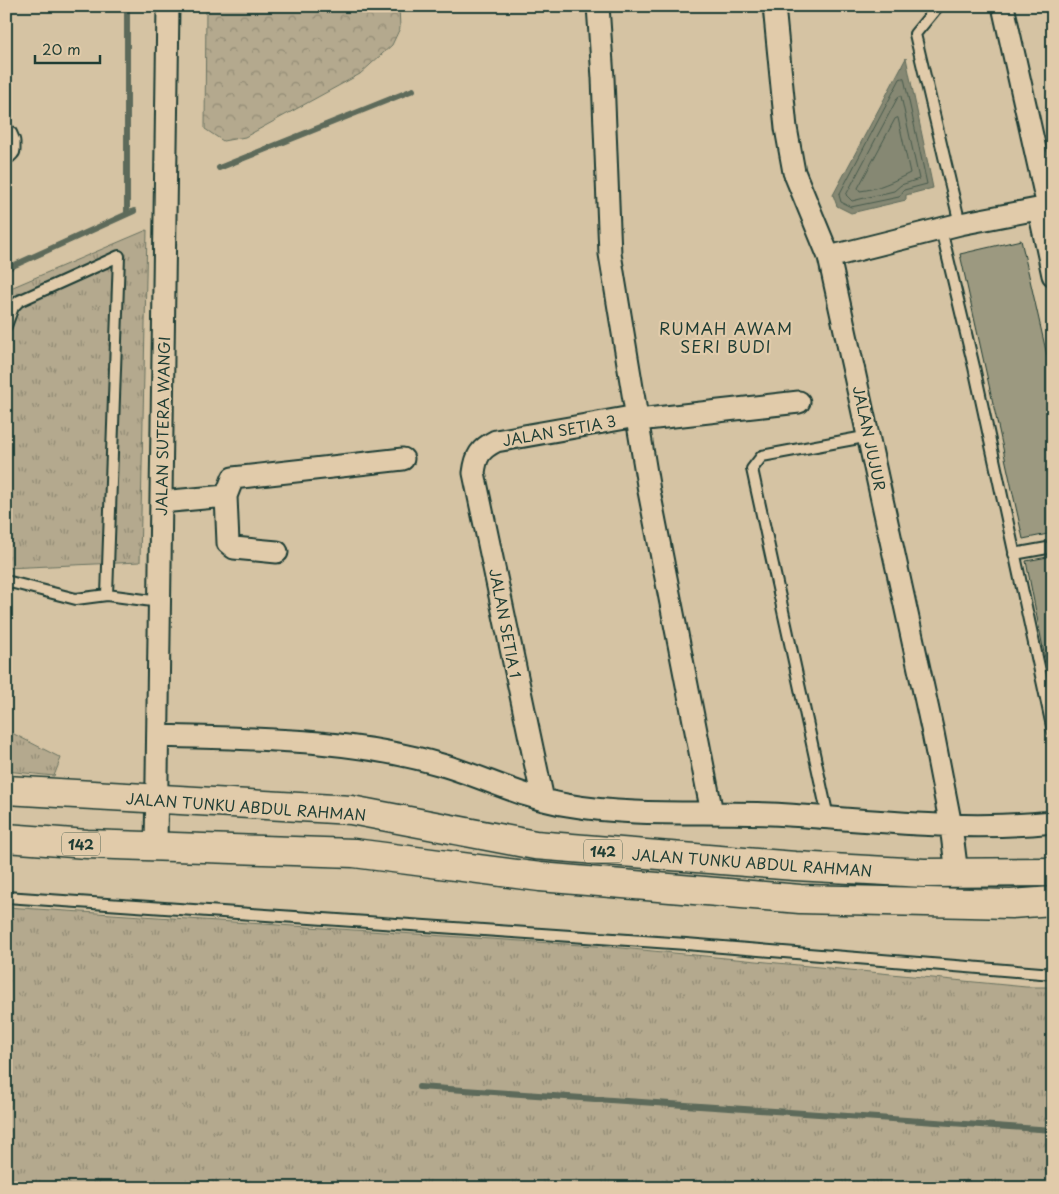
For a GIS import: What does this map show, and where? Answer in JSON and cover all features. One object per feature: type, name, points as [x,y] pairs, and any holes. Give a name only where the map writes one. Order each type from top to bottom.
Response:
[{"type":"main road","name":"JALAN TUNKU ABDUL RAHMAN","points":[[6,790],[351,810],[535,845],[795,866],[957,874],[1053,872]]},
{"type":"main road","name":"JALAN TUNKU ABDUL RAHMAN","points":[[6,838],[156,846],[354,853],[540,877],[800,899],[1011,904],[1053,901]]},
{"type":"street","name":"JALAN SUTERA WANGI","points":[[156,846],[168,6]]},
{"type":"street","points":[[598,6],[604,78],[610,254],[637,418],[712,813]]},
{"type":"street","name":"JALAN JUJUR","points":[[774,6],[786,128],[794,172],[829,257],[870,436],[951,826],[957,874]]},
{"type":"street","points":[[1003,6],[1047,208],[1053,275]]},
{"type":"street","points":[[6,135],[9,142],[9,150],[6,153]]},
{"type":"street","points":[[829,257],[950,226],[1047,208]]},
{"type":"street","name":"JALAN SETIA 3","points":[[482,448],[496,441],[637,418],[799,402]]},
{"type":"street","name":"JALAN SETIA 1","points":[[482,448],[475,459],[474,473],[543,800]]},
{"type":"street","points":[[277,552],[234,548],[228,543],[226,496],[233,478],[403,459]]},
{"type":"street","points":[[161,502],[226,496]]},
{"type":"street","points":[[158,736],[257,739],[371,749],[442,765],[543,800],[635,813],[712,813],[828,817],[951,826],[1053,822]]},
{"type":"lane","points":[[938,6],[915,34],[950,226],[1014,554],[1053,731]]},
{"type":"lane","points":[[6,326],[13,307],[19,301],[119,256],[107,595]]},
{"type":"lane","points":[[828,817],[752,469],[762,456],[870,436]]},
{"type":"lane","points":[[1014,554],[1053,547]]},
{"type":"lane","points":[[6,581],[76,599],[107,595],[160,602]]},
{"type":"lane","points":[[6,897],[676,943],[1053,974]]},
{"type":"green space","points":[[206,6],[399,6],[400,28],[392,45],[360,74],[245,137],[223,141],[205,129]]},
{"type":"green space","points":[[147,230],[140,562],[6,568],[6,290]]},
{"type":"green space","points":[[6,730],[61,758],[54,776],[6,771]]},
{"type":"green space","points":[[6,907],[611,947],[1026,987],[1053,987],[1053,1188],[6,1188]]},
{"type":"water","points":[[906,58],[933,188],[906,195],[906,200],[851,213],[837,206],[833,195]]},
{"type":"building","points":[[1021,240],[1053,382],[1053,533],[1023,539],[960,254]]},
{"type":"building","points":[[1053,556],[1053,699],[1026,561]]},
{"type":"waterway","points":[[127,6],[127,214]]},
{"type":"waterway","points":[[219,168],[413,90]]},
{"type":"waterway","points":[[6,269],[134,211]]},
{"type":"waterway","points":[[419,1087],[1053,1130]]},
{"type":"district","name":"RUMAH AWAM SERI BUDI","points":[[726,337]]}]
